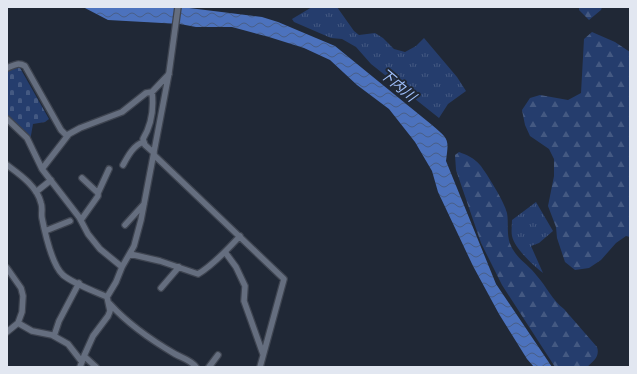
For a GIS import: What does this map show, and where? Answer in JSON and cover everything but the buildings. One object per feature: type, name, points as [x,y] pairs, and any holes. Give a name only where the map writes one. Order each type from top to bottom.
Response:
[{"type":"street","points":[[107,297],[134,246],[144,204],[169,73],[178,7]]},
{"type":"street","points":[[7,68],[21,63],[25,66],[61,130],[67,136]]},
{"type":"street","points":[[42,169],[69,134],[80,128],[122,112],[146,93],[152,92],[169,73]]},
{"type":"street","points":[[124,165],[131,152],[143,142],[143,139],[148,131],[152,118],[152,92]]},
{"type":"street","points":[[7,119],[27,138],[42,169],[81,220],[88,234],[100,249],[122,267]]},
{"type":"street","points":[[143,142],[284,279],[260,367]]},
{"type":"street","points":[[7,165],[25,179],[42,202],[42,217],[45,231],[57,268],[64,275],[107,297],[110,304],[138,331],[176,355],[194,364],[196,367]]},
{"type":"street","points":[[81,220],[97,199],[98,193],[109,169]]},
{"type":"street","points":[[82,178],[98,193]]},
{"type":"street","points":[[36,192],[51,180]]},
{"type":"street","points":[[125,225],[144,204]]},
{"type":"street","points":[[45,231],[70,221]]},
{"type":"street","points":[[130,254],[179,267],[198,274],[204,271],[240,236]]},
{"type":"street","points":[[224,252],[236,267],[244,286],[244,301],[263,354]]},
{"type":"street","points":[[161,288],[179,267]]},
{"type":"street","points":[[7,268],[21,288],[23,296],[22,312],[18,323],[7,332]]},
{"type":"street","points":[[54,336],[59,321],[79,283]]},
{"type":"street","points":[[82,361],[93,336],[108,316],[110,304]]},
{"type":"street","points":[[18,323],[32,331],[54,336],[68,344],[82,361],[96,367]]},
{"type":"street","points":[[209,367],[218,355]]},
{"type":"green space","points":[[312,7],[337,7],[354,31],[359,35],[375,33],[383,38],[394,49],[405,52],[416,46],[424,38],[457,77],[466,91],[448,104],[439,118],[371,64],[356,47],[342,39],[331,38],[294,22],[292,19]]},
{"type":"green space","points":[[579,7],[602,7],[601,10],[589,20],[579,10]]},
{"type":"green space","points":[[592,32],[615,42],[630,52],[630,237],[626,236],[616,243],[601,260],[589,268],[575,270],[565,262],[557,238],[556,227],[548,206],[554,176],[554,159],[549,149],[530,136],[525,125],[522,110],[530,98],[540,95],[568,100],[581,93],[584,39]]},
{"type":"green space","points":[[19,66],[49,119],[45,122],[33,124],[30,141],[7,118],[7,72]]},
{"type":"green space","points":[[459,152],[475,160],[480,165],[499,195],[506,208],[509,238],[514,251],[541,280],[556,302],[597,347],[597,356],[587,367],[555,367],[502,285],[481,243],[456,170],[455,155]]},
{"type":"green space","points":[[536,202],[553,231],[539,243],[531,246],[543,273],[520,251],[512,234],[512,220]]},
{"type":"water","points":[[83,7],[181,7],[262,17],[278,22],[335,46],[445,137],[447,143],[446,161],[496,284],[552,367],[534,367],[527,359],[499,314],[473,266],[438,192],[432,171],[415,142],[389,109],[357,85],[330,60],[304,48],[232,27],[196,27],[180,24],[108,20]]},
{"type":"water label","name":"下内川","points":[[398,85]]}]
